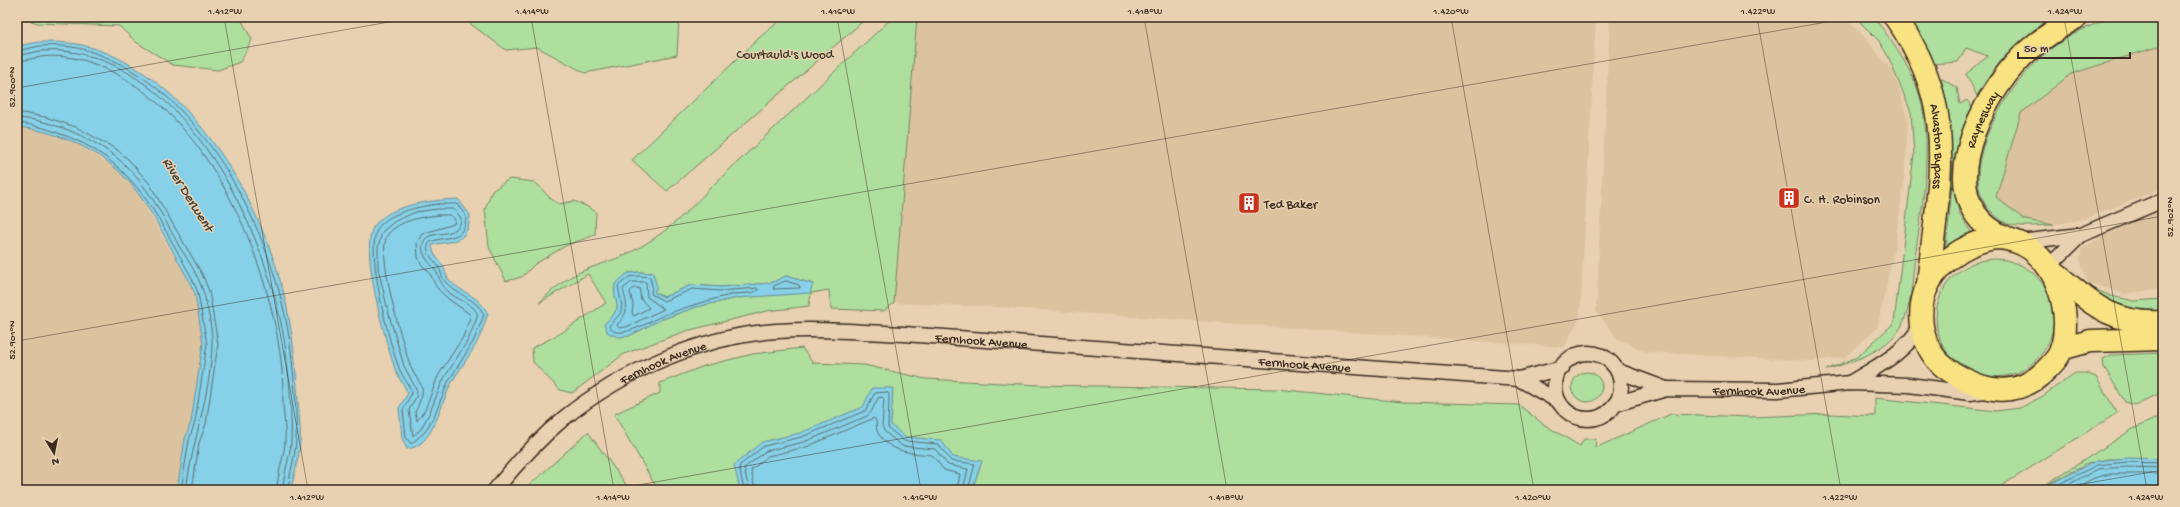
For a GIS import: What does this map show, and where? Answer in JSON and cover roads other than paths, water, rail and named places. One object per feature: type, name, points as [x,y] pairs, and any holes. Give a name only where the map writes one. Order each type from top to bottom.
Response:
[{"type":"highway","name":"Alvaston Bypass","points":[[1895,17],[1908,35],[1926,73],[1936,107],[1940,133],[1938,196],[1928,286]]},
{"type":"highway","name":"Raynesway","points":[[2050,268],[2036,252],[1984,226],[1977,218],[1970,205],[1964,180],[1969,147],[1989,100],[2014,65],[2042,39],[2077,17]]},
{"type":"highway","points":[[2013,240],[1984,240],[1960,251],[1939,268],[1928,286],[1923,301],[1921,325],[1930,353],[1938,363],[1964,379],[1992,390],[2008,390],[2034,381],[2052,365],[2062,349],[2065,319],[2064,310],[2050,268]]},
{"type":"highway","points":[[2050,268],[2090,303],[2107,313],[2136,322],[2163,322]]},
{"type":"highway","points":[[2062,349],[2090,341],[2163,339]]},
{"type":"street","points":[[2013,240],[2081,235],[2163,200]]},
{"type":"street","points":[[2050,268],[2081,235]]},
{"type":"street","name":"Fernhook Avenue","points":[[1850,383],[1899,352],[1916,335],[1921,325]]},
{"type":"street","name":"Fernhook Avenue","points":[[495,490],[520,459],[565,418],[627,377],[676,355],[709,344],[775,331],[807,329],[911,335],[1518,379],[1562,368]]},
{"type":"street","name":"Fernhook Avenue","points":[[1666,389],[1618,371],[1604,358],[1590,353],[1574,356],[1562,368],[1557,376],[1555,388],[1558,401],[1564,410],[1581,419],[1600,417],[1609,412],[1614,404],[1666,389],[1778,390],[1850,383],[1909,385],[1970,393],[1992,390]]},
{"type":"street","points":[[1614,404],[1620,392],[1618,371]]},
{"type":"street","name":"Fernhook Avenue","points":[[1518,379],[1558,401]]},
{"type":"water","name":"River Derwent","points":[[39,42],[71,43],[90,47],[124,61],[156,82],[184,108],[209,137],[231,170],[250,204],[266,239],[283,289],[290,321],[296,370],[300,433],[299,454],[291,490],[177,490],[185,439],[191,422],[203,343],[195,294],[154,217],[130,183],[119,172],[107,161],[79,144],[48,133],[17,127],[17,46]]},
{"type":"water","points":[[458,199],[470,215],[467,231],[459,239],[454,241],[432,245],[433,251],[449,280],[480,302],[488,314],[481,334],[452,382],[436,422],[430,432],[424,440],[416,446],[407,449],[402,438],[399,408],[408,393],[395,369],[380,318],[372,274],[370,237],[374,226],[381,219],[401,208],[425,202]]},
{"type":"water","points":[[628,273],[653,273],[657,287],[654,292],[664,297],[691,285],[721,287],[771,283],[786,276],[813,284],[810,293],[737,298],[696,307],[660,320],[629,336],[618,337],[608,333],[604,324],[617,308],[615,284]]},
{"type":"water","points":[[872,388],[893,388],[891,425],[905,437],[941,440],[953,457],[982,461],[972,490],[740,490],[734,465],[762,442],[800,433],[863,407]]},
{"type":"water","points":[[2127,458],[2163,459],[2163,490],[2039,490],[2096,461]]},
{"type":"place","name":"C. H. Robinson","points":[[1789,198]]},
{"type":"place","name":"Ted Baker","points":[[1249,203]]},
{"type":"park label","name":"Courtauld's Wood","points":[[785,53]]}]
